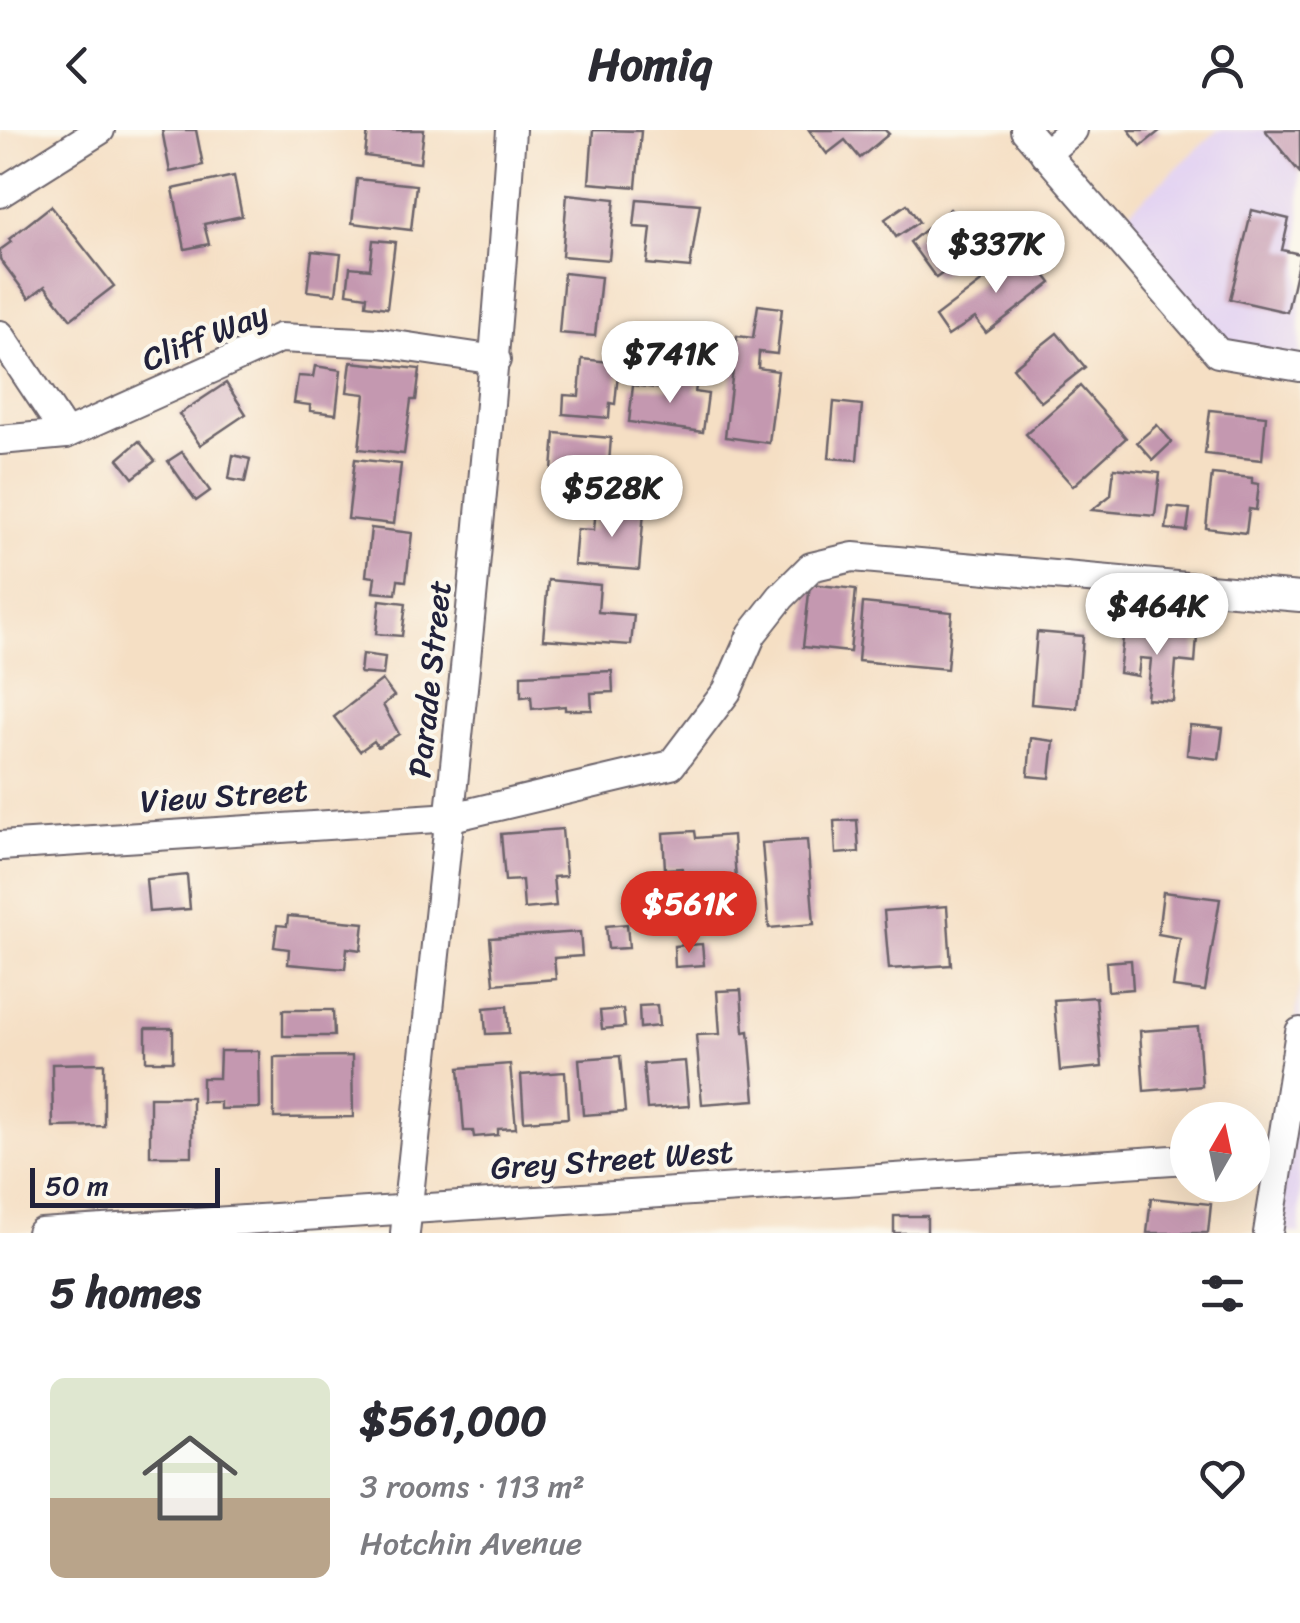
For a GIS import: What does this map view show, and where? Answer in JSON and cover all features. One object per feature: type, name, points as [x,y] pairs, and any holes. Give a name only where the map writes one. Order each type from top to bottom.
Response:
[{"type":"street","points":[[0,194],[100,130]]},
{"type":"street","name":"Parade Street","points":[[406,1220],[452,817],[496,360],[512,130]]},
{"type":"street","points":[[1025,130],[1218,353],[1300,367]]},
{"type":"street","points":[[1045,154],[1073,130]]},
{"type":"street","points":[[0,336],[66,434]]},
{"type":"street","name":"Cliff Way","points":[[0,440],[66,434],[280,338],[381,343],[496,360]]},
{"type":"street","name":"View Street","points":[[0,846],[452,817],[672,765],[727,690],[752,634],[781,597],[812,567],[853,556],[1300,597]]},
{"type":"street","points":[[1268,1233],[1300,1032]]},
{"type":"street","name":"Grey Street West","points":[[40,1233],[406,1220],[1170,1160]]},
{"type":"shaded area","points":[[1218,130],[1300,130],[1300,367],[1218,353],[1110,229]]},
{"type":"shaded area","points":[[1300,982],[1300,1233],[1268,1233],[1281,1153]]},
{"type":"building","points":[[162,130],[196,130],[203,165],[170,172]]},
{"type":"building","points":[[368,130],[424,130],[420,163],[365,156]]},
{"type":"building","points":[[593,130],[641,131],[636,187],[589,183]]},
{"type":"building","points":[[809,130],[885,130],[889,134],[860,158],[845,140],[827,154]]},
{"type":"building","points":[[1129,130],[1161,130],[1141,146]]},
{"type":"building","points":[[1265,130],[1300,130],[1300,173]]},
{"type":"building","points":[[234,176],[242,216],[204,224],[209,244],[185,249],[173,189]]},
{"type":"building","points":[[357,179],[416,185],[411,230],[352,223]]},
{"type":"building","points":[[567,194],[615,199],[609,260],[562,256]]},
{"type":"building","points":[[637,199],[700,204],[690,268],[647,264],[651,228],[634,227]]},
{"type":"building","points":[[907,204],[919,222],[896,237],[885,219]]},
{"type":"building","points":[[51,206],[114,286],[71,319],[45,286],[29,298],[0,259],[0,250],[11,242],[9,239]]},
{"type":"building","points":[[950,209],[964,226],[949,237],[964,258],[936,278],[910,242]]},
{"type":"building","points":[[1252,210],[1289,219],[1282,250],[1300,254],[1287,312],[1230,299]]},
{"type":"building","points":[[373,240],[395,242],[387,308],[366,305],[367,296],[347,293],[350,267],[370,269]]},
{"type":"building","points":[[1025,249],[1051,283],[986,333],[975,318],[948,336],[935,317]]},
{"type":"building","points":[[312,251],[341,254],[336,294],[307,291]]},
{"type":"building","points":[[564,273],[601,277],[595,336],[559,333]]},
{"type":"building","points":[[758,305],[782,308],[777,354],[759,352],[758,368],[778,371],[769,443],[725,437],[737,336],[753,338]]},
{"type":"building","points":[[1057,333],[1085,367],[1041,402],[1013,368]]},
{"type":"building","points":[[582,359],[619,363],[615,404],[610,403],[609,418],[563,414],[564,395],[579,396]]},
{"type":"building","points":[[351,362],[420,369],[416,400],[411,400],[404,454],[359,449],[365,394],[347,392]]},
{"type":"building","points":[[315,366],[341,370],[336,414],[310,411],[310,405],[294,403],[298,376],[313,377]]},
{"type":"building","points":[[672,379],[697,382],[695,392],[708,394],[703,432],[629,422],[633,385],[671,390]]},
{"type":"building","points":[[226,383],[246,414],[200,445],[179,414]]},
{"type":"building","points":[[1080,386],[1126,438],[1073,486],[1026,434]]},
{"type":"building","points":[[834,402],[862,405],[857,460],[829,458]]},
{"type":"building","points":[[1210,410],[1266,416],[1262,460],[1205,454]]},
{"type":"building","points":[[1157,425],[1172,442],[1153,460],[1137,442]]},
{"type":"building","points":[[555,433],[611,438],[608,475],[552,470]]},
{"type":"building","points":[[139,441],[155,461],[133,478],[118,459]]},
{"type":"building","points":[[182,452],[210,491],[196,501],[168,461]]},
{"type":"building","points":[[233,455],[250,459],[245,482],[229,479]]},
{"type":"building","points":[[355,459],[401,464],[394,524],[348,519]]},
{"type":"building","points":[[1114,468],[1160,473],[1155,516],[1092,510],[1111,495]]},
{"type":"building","points":[[1212,474],[1252,478],[1252,483],[1259,484],[1256,510],[1249,509],[1246,533],[1206,528]]},
{"type":"building","points":[[596,507],[644,511],[639,570],[574,565],[577,529],[594,530]]},
{"type":"building","points":[[1169,507],[1190,509],[1187,531],[1166,529]]},
{"type":"building","points":[[371,528],[412,533],[406,581],[398,580],[396,594],[373,592],[375,577],[366,576]]},
{"type":"building","points":[[548,580],[600,585],[598,612],[634,615],[631,645],[543,639]]},
{"type":"building","points":[[810,584],[856,589],[850,652],[803,647]]},
{"type":"building","points":[[380,600],[406,603],[402,636],[376,634]]},
{"type":"building","points":[[863,603],[952,612],[947,669],[858,661]]},
{"type":"building","points":[[1124,629],[1197,636],[1195,663],[1176,661],[1173,701],[1147,699],[1151,659],[1140,658],[1138,676],[1119,673]]},
{"type":"building","points":[[1037,632],[1083,636],[1077,708],[1031,704]]},
{"type":"building","points":[[362,654],[385,657],[383,675],[360,673]]},
{"type":"building","points":[[612,671],[613,692],[591,693],[592,710],[565,710],[565,706],[532,709],[531,696],[521,697],[521,675]]},
{"type":"building","points":[[382,680],[394,696],[383,705],[399,734],[378,747],[374,741],[360,751],[334,717]]},
{"type":"building","points":[[1190,725],[1223,728],[1219,759],[1187,755]]},
{"type":"building","points":[[1031,738],[1054,741],[1050,778],[1028,776]]},
{"type":"building","points":[[857,820],[859,852],[836,854],[834,821]]},
{"type":"building","points":[[562,829],[566,876],[553,877],[556,906],[524,909],[522,880],[505,881],[501,834]]},
{"type":"building","points":[[695,831],[696,838],[733,835],[738,910],[685,914],[682,868],[665,869],[663,833]]},
{"type":"building","points":[[807,840],[814,924],[769,928],[762,843]]},
{"type":"building","points":[[187,875],[190,909],[149,912],[146,879]]},
{"type":"building","points":[[1163,892],[1220,899],[1205,991],[1173,987],[1180,938],[1158,934]]},
{"type":"building","points":[[947,906],[951,965],[889,969],[884,911]]},
{"type":"building","points":[[288,916],[364,923],[361,950],[347,948],[345,969],[288,964],[289,949],[274,947],[277,925],[287,926]]},
{"type":"building","points":[[627,924],[629,948],[608,949],[606,926]]},
{"type":"building","points":[[580,932],[582,956],[554,958],[556,979],[494,984],[490,938]]},
{"type":"building","points":[[702,944],[704,965],[675,967],[674,946]]},
{"type":"building","points":[[1131,960],[1133,989],[1108,991],[1106,962]]},
{"type":"building","points":[[741,990],[755,1100],[702,1104],[696,1035],[720,1034],[717,991]]},
{"type":"building","points":[[1096,997],[1102,1067],[1060,1071],[1054,1000]]},
{"type":"building","points":[[657,1005],[659,1026],[640,1028],[639,1006]]},
{"type":"building","points":[[507,1006],[509,1033],[486,1034],[484,1008]]},
{"type":"building","points":[[623,1009],[625,1027],[602,1029],[600,1011]]},
{"type":"building","points":[[283,1010],[333,1010],[334,1036],[283,1036]]},
{"type":"building","points":[[1198,1027],[1202,1086],[1144,1091],[1140,1031]]},
{"type":"building","points":[[146,1028],[173,1028],[173,1061],[146,1061]]},
{"type":"building","points":[[220,1051],[259,1051],[260,1108],[220,1109],[220,1102],[202,1102],[202,1078],[219,1078]]},
{"type":"building","points":[[352,1056],[353,1117],[274,1118],[274,1057]]},
{"type":"building","points":[[620,1056],[625,1112],[583,1115],[579,1059]]},
{"type":"building","points":[[685,1061],[689,1106],[647,1109],[643,1064]]},
{"type":"building","points":[[104,1063],[104,1126],[53,1127],[52,1064]]},
{"type":"building","points":[[510,1064],[516,1128],[498,1129],[498,1135],[474,1137],[473,1131],[464,1131],[459,1068]]},
{"type":"building","points":[[565,1072],[568,1118],[524,1121],[521,1075]]},
{"type":"building","points":[[150,1097],[192,1097],[192,1156],[150,1156]]},
{"type":"building","points":[[1151,1198],[1211,1204],[1208,1233],[1147,1233]]},
{"type":"building","points":[[894,1216],[927,1216],[927,1233],[894,1233]]}]
